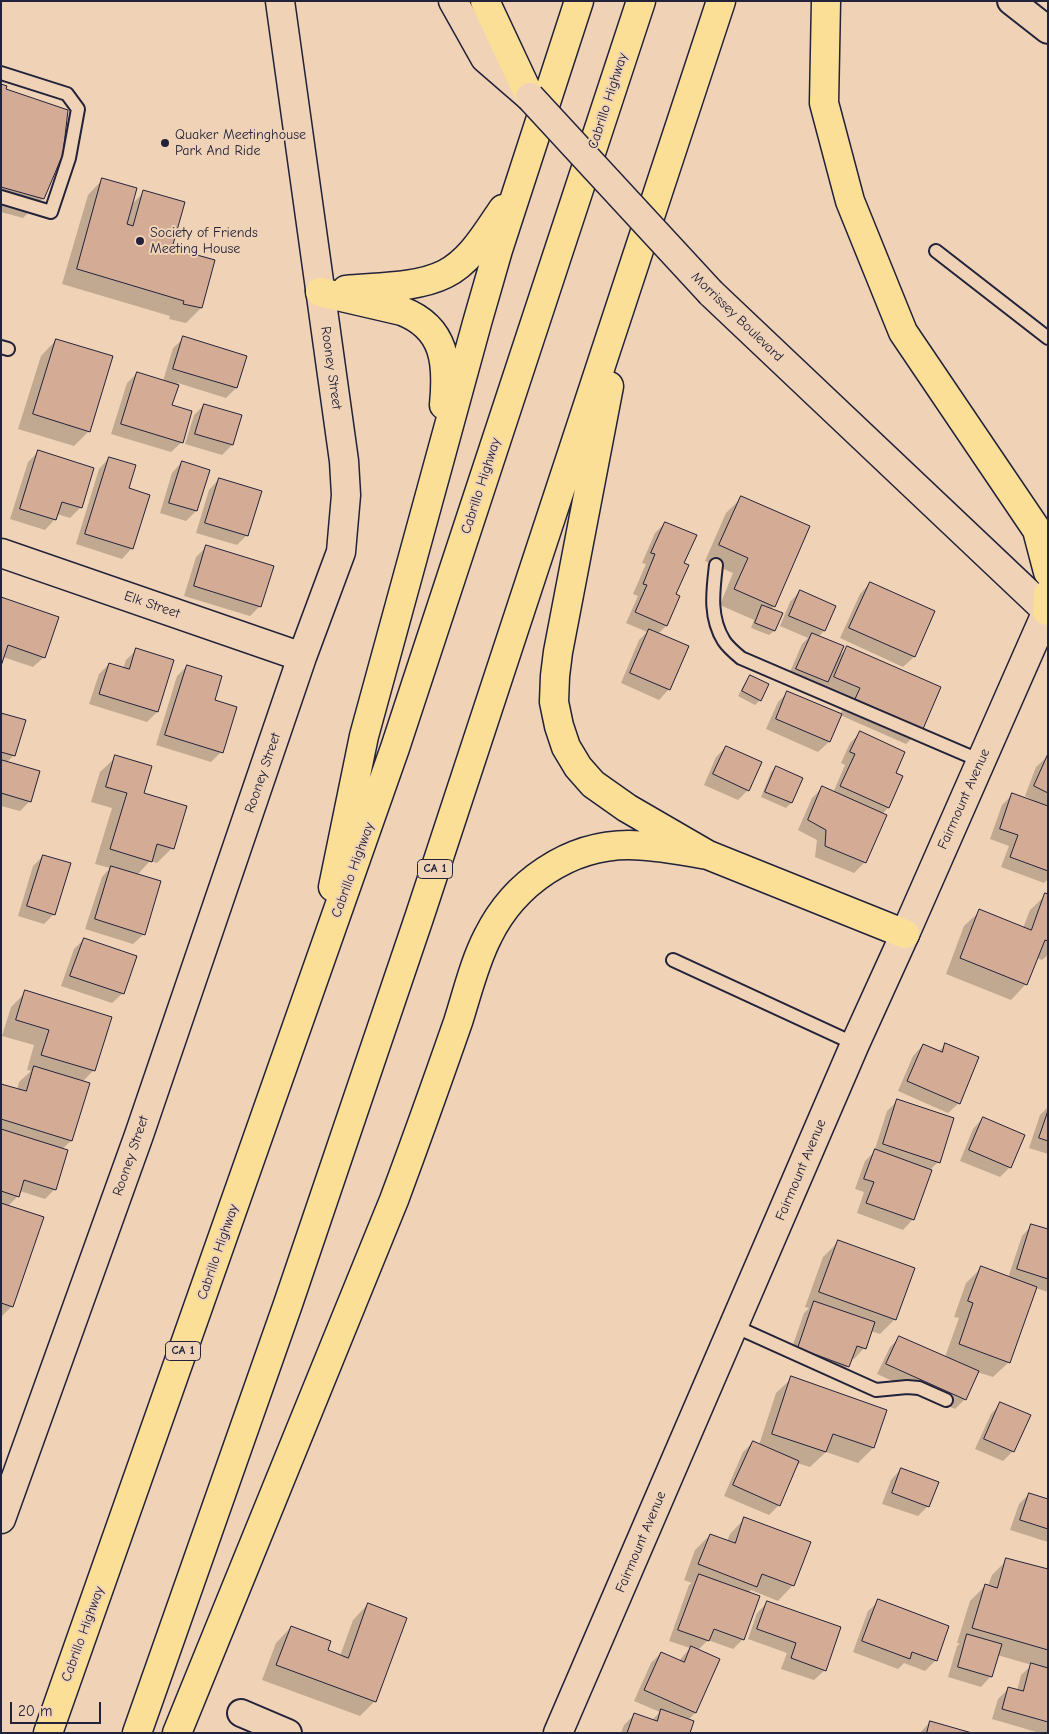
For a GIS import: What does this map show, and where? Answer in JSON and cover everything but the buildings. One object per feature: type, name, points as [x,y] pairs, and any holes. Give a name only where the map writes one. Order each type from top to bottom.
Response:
[{"type":"highway","points":[[316,969],[364,736],[427,504],[498,250],[579,1]]},
{"type":"highway","name":"Cabrillo Highway","points":[[48,1733],[395,748],[641,1]]},
{"type":"highway","name":"CA 1","points":[[137,1733],[342,1148],[721,1]]},
{"type":"highway","points":[[826,1],[824,103],[850,201],[902,332],[1037,530],[1048,572]]},
{"type":"highway","points":[[489,9],[530,96]]},
{"type":"highway","points":[[320,292],[410,284],[445,274],[462,262],[475,248],[494,223],[522,177]]},
{"type":"highway","points":[[631,274],[558,652],[554,702],[566,747],[578,767],[593,784],[627,808],[708,854],[905,934]]},
{"type":"highway","points":[[320,292],[402,311],[415,316],[425,323],[440,344],[444,358],[445,392],[427,504]]},
{"type":"highway","points":[[177,1733],[394,1200],[479,958],[497,919],[509,902],[536,877],[563,861],[584,852],[606,846],[629,844],[708,854]]},
{"type":"street","name":"Rooney Street","points":[[1,1518],[139,1135],[302,657],[341,552],[346,512],[344,461],[280,1]]},
{"type":"street","name":"Morrissey Boulevard","points":[[454,1],[485,58],[530,96],[711,293],[1048,607]]},
{"type":"street","points":[[1011,1],[1048,30]]},
{"type":"street","name":"Elk Street","points":[[1,553],[302,657]]},
{"type":"street","name":"Fairmount Avenue","points":[[558,1733],[855,1044],[982,761],[1048,607]]},
{"type":"street","points":[[241,1713],[288,1733]]},
{"type":"lane","points":[[1,73],[67,94],[78,109],[69,158],[51,212],[1,197]]},
{"type":"lane","points":[[936,251],[1048,338]]},
{"type":"lane","points":[[716,565],[712,596],[715,620],[725,642],[740,658],[982,761]]},
{"type":"lane","points":[[673,960],[855,1044]]},
{"type":"lane","points":[[734,1326],[876,1390],[907,1387],[919,1388],[946,1400]]},
{"type":"place","name":"Quaker Meetinghouse Park And Ride","points":[[165,143]]},
{"type":"place","name":"Society of Friends Meeting House","points":[[140,241]]}]
